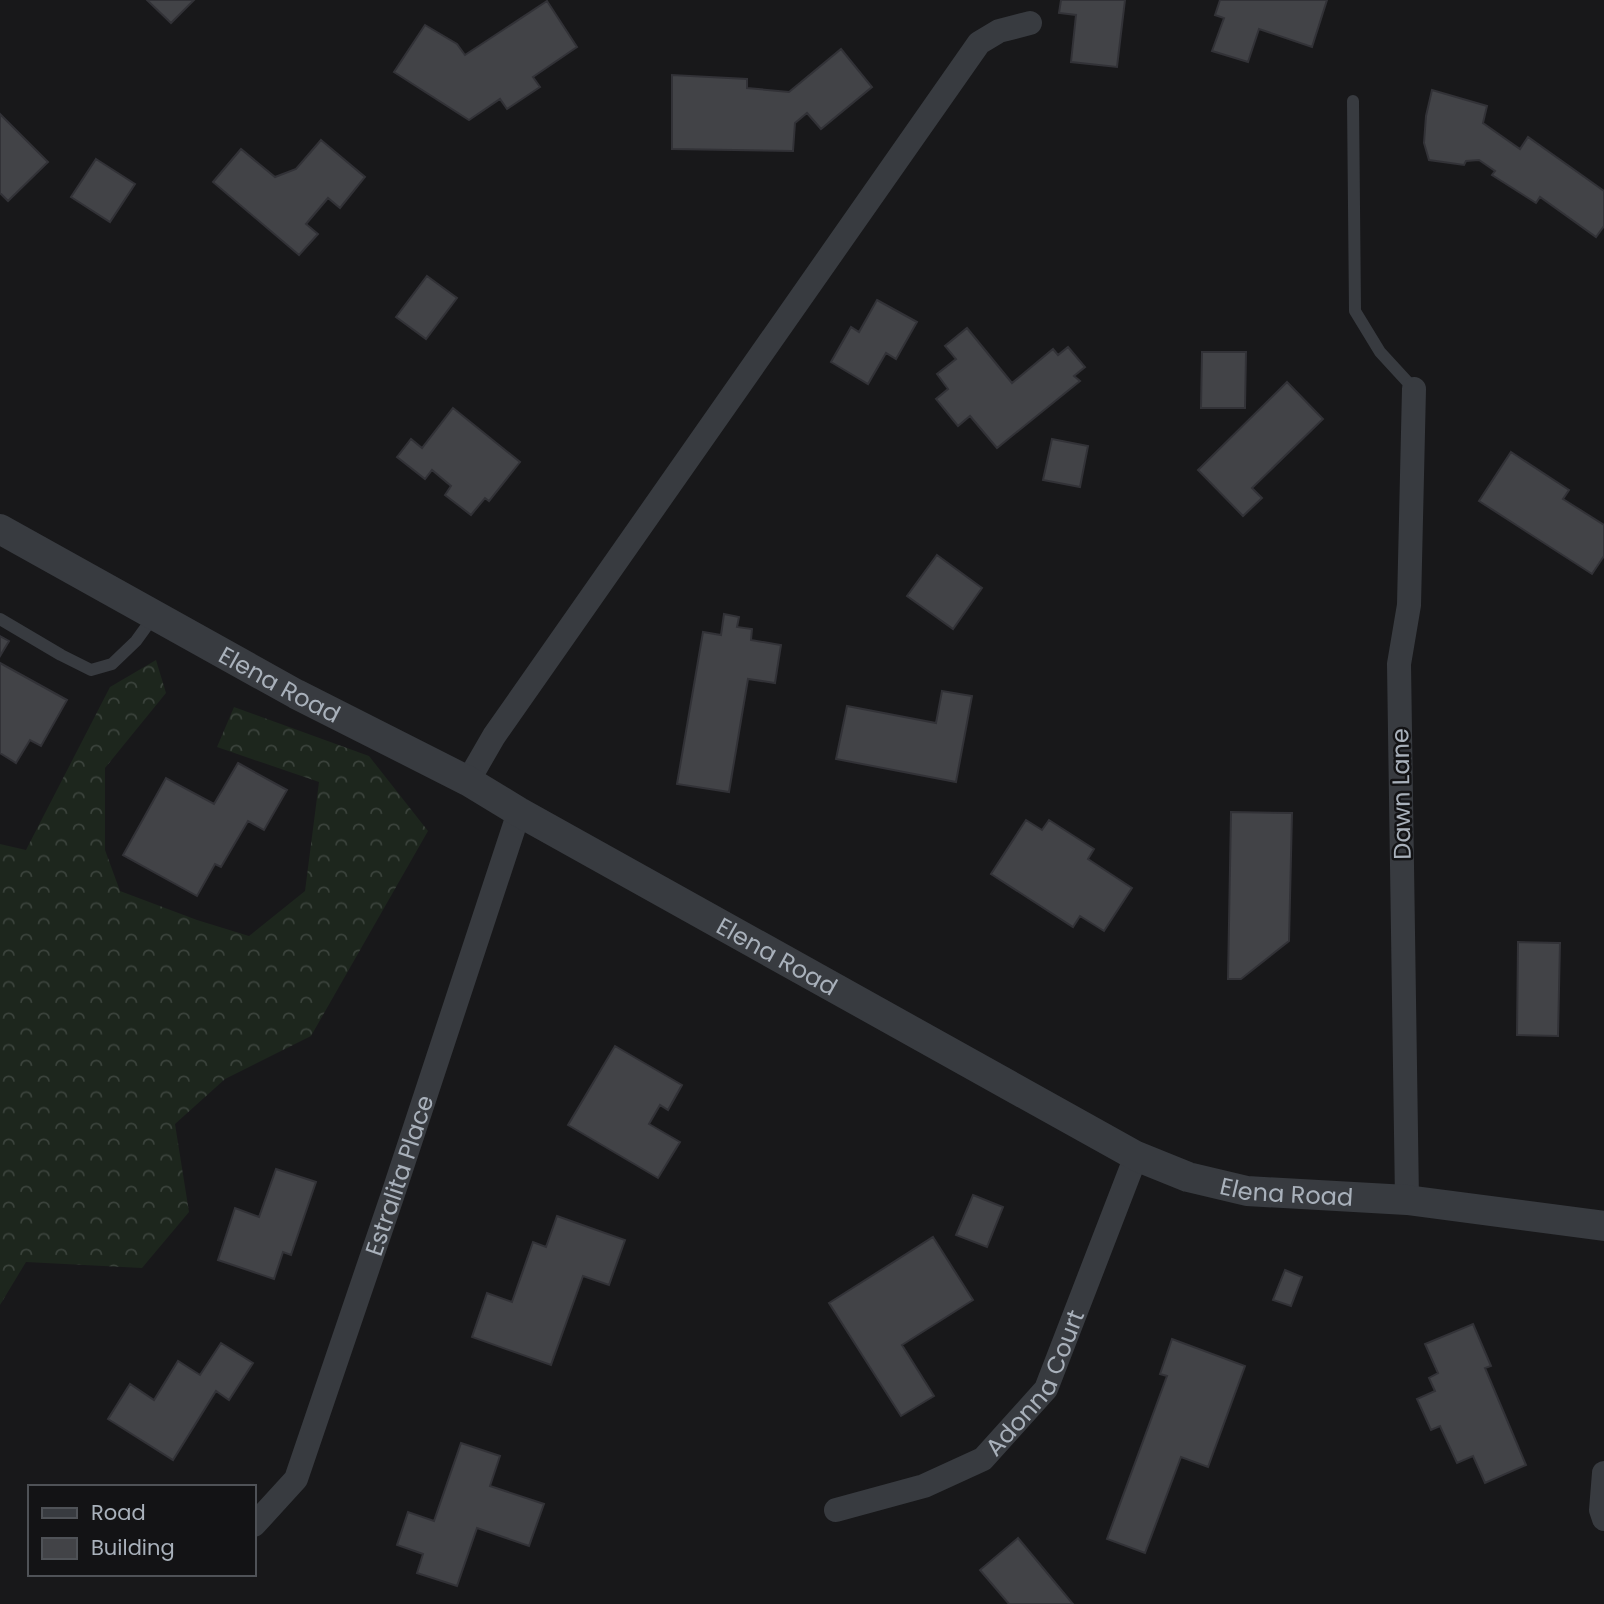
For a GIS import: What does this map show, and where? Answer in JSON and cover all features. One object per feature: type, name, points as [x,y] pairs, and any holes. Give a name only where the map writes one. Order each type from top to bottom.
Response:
[{"type":"street","points":[[468,781],[494,736],[979,43],[999,31],[1030,23]]},
{"type":"street","name":"Dawn Lane","points":[[1407,1200],[1399,664],[1409,605],[1414,389]]},
{"type":"street","name":"Elena Road","points":[[0,529],[296,694],[468,781],[1136,1156],[1188,1177],[1247,1191],[1407,1200],[1604,1226]]},
{"type":"street","name":"Estralita Place","points":[[256,1523],[296,1479],[519,811]]},
{"type":"street","name":"Adonna Court","points":[[836,1510],[924,1486],[983,1459],[1046,1389],[1136,1156]]},
{"type":"street","points":[[1604,1473],[1601,1510],[1604,1519]]},
{"type":"lane","points":[[1353,101],[1355,311],[1380,352],[1414,389]]},
{"type":"lane","points":[[0,619],[91,670],[111,664],[136,641],[154,615]]},
{"type":"green space","points":[[156,660],[166,693],[105,768],[105,850],[120,891],[249,936],[305,891],[319,782],[217,747],[234,707],[369,756],[428,831],[311,1036],[225,1079],[175,1124],[189,1212],[142,1268],[26,1262],[0,1305],[0,844],[26,850],[110,687]]},
{"type":"building","points":[[147,0],[194,0],[171,23]]},
{"type":"building","points":[[1061,0],[1125,0],[1117,67],[1071,62],[1076,15],[1059,13]]},
{"type":"building","points":[[1220,0],[1327,0],[1312,47],[1259,29],[1248,62],[1212,51],[1224,18],[1215,15]]},
{"type":"building","points":[[547,1],[577,47],[533,77],[540,87],[507,109],[500,99],[469,120],[394,72],[425,25],[457,44],[465,55]]},
{"type":"building","points":[[841,49],[872,87],[821,129],[807,113],[795,123],[793,151],[672,149],[672,75],[747,79],[747,88],[789,92]]},
{"type":"building","points":[[1432,90],[1487,106],[1483,123],[1520,149],[1528,137],[1604,191],[1604,226],[1596,237],[1540,197],[1536,203],[1492,175],[1495,171],[1479,160],[1466,161],[1464,165],[1429,160],[1424,143]]},
{"type":"building","points":[[0,114],[48,162],[8,201],[0,193]]},
{"type":"building","points":[[321,140],[365,177],[340,208],[328,198],[306,224],[318,234],[299,255],[213,182],[241,149],[275,177],[296,169]]},
{"type":"building","points":[[96,159],[135,184],[110,222],[71,197]]},
{"type":"building","points":[[427,276],[457,298],[426,339],[396,317]]},
{"type":"building","points":[[877,300],[917,322],[896,359],[886,353],[868,384],[831,362],[851,327],[859,332]]},
{"type":"building","points":[[967,328],[1012,383],[1053,349],[1058,355],[1068,347],[1085,367],[1074,376],[1080,381],[997,448],[970,416],[958,426],[936,399],[948,389],[937,374],[956,359],[945,346]]},
{"type":"building","points":[[1202,352],[1246,352],[1245,408],[1201,408]]},
{"type":"building","points":[[1287,382],[1323,419],[1252,488],[1262,498],[1243,516],[1198,470]]},
{"type":"building","points":[[453,408],[520,462],[489,501],[485,498],[471,515],[445,495],[451,486],[432,470],[425,479],[397,457],[411,439],[422,448]]},
{"type":"building","points":[[1052,439],[1088,446],[1080,487],[1043,480]]},
{"type":"building","points":[[1511,452],[1569,490],[1563,499],[1604,525],[1604,556],[1592,574],[1479,501]]},
{"type":"building","points":[[937,555],[982,588],[953,629],[907,596]]},
{"type":"building","points":[[724,614],[739,617],[737,627],[752,629],[751,640],[781,645],[775,683],[748,679],[729,792],[677,784],[703,632],[721,635]]},
{"type":"building","points":[[0,636],[9,641],[0,656]]},
{"type":"building","points":[[0,663],[67,700],[41,746],[30,740],[16,763],[0,753]]},
{"type":"building","points":[[942,691],[972,696],[956,782],[836,759],[847,706],[936,723]]},
{"type":"building","points":[[238,763],[287,790],[264,830],[248,821],[221,867],[215,864],[197,896],[123,855],[166,778],[214,804]]},
{"type":"building","points":[[1231,812],[1292,813],[1289,941],[1241,979],[1228,979]]},
{"type":"building","points":[[1026,820],[1042,830],[1049,820],[1094,849],[1088,859],[1132,888],[1104,931],[1080,916],[1073,927],[991,874]]},
{"type":"building","points":[[1518,942],[1560,943],[1558,1036],[1517,1035]]},
{"type":"building","points":[[615,1046],[682,1085],[668,1110],[660,1105],[649,1124],[680,1142],[658,1178],[568,1125]]},
{"type":"building","points":[[276,1169],[316,1182],[291,1255],[283,1252],[274,1279],[218,1260],[235,1208],[259,1217]]},
{"type":"building","points":[[973,1195],[1003,1207],[987,1247],[956,1235]]},
{"type":"building","points":[[557,1216],[625,1240],[609,1285],[583,1276],[551,1365],[472,1337],[487,1293],[512,1302],[533,1242],[546,1247]]},
{"type":"building","points":[[933,1237],[973,1300],[902,1345],[934,1396],[901,1416],[829,1303]]},
{"type":"building","points":[[1285,1270],[1302,1277],[1291,1306],[1273,1300]]},
{"type":"building","points":[[1473,1324],[1491,1366],[1485,1368],[1526,1465],[1485,1483],[1473,1456],[1457,1463],[1440,1426],[1431,1430],[1417,1399],[1435,1391],[1429,1378],[1438,1373],[1425,1344]]},
{"type":"building","points":[[1172,1339],[1245,1366],[1208,1467],[1181,1457],[1145,1553],[1107,1539],[1167,1376],[1160,1374]]},
{"type":"building","points":[[221,1343],[253,1363],[229,1400],[216,1391],[173,1460],[108,1419],[130,1384],[154,1400],[178,1361],[200,1375]]},
{"type":"building","points":[[461,1443],[500,1456],[490,1486],[544,1504],[529,1546],[477,1528],[457,1586],[417,1573],[423,1554],[397,1545],[408,1512],[434,1521]]},
{"type":"building","points":[[1018,1538],[1073,1604],[1009,1604],[980,1570]]}]
